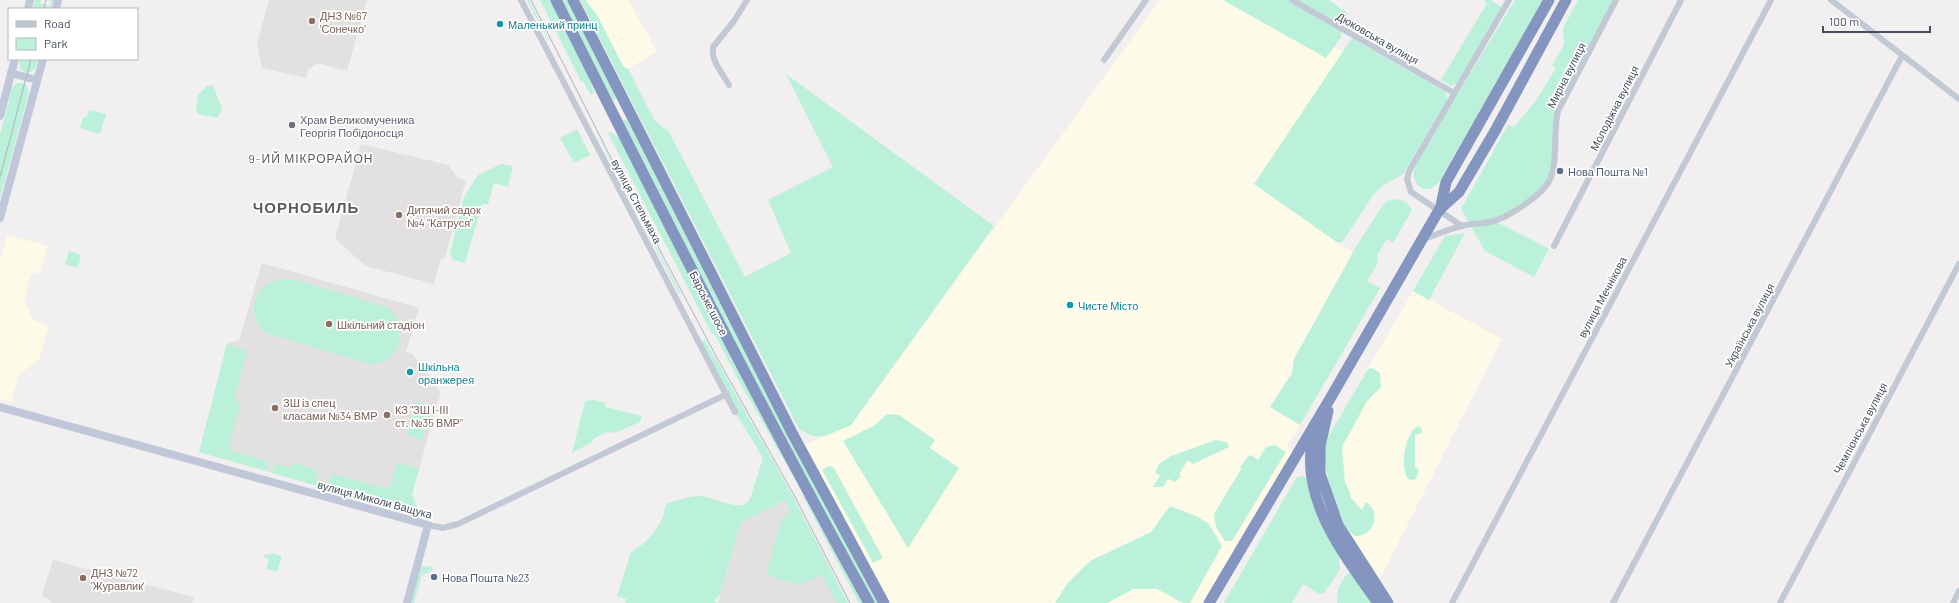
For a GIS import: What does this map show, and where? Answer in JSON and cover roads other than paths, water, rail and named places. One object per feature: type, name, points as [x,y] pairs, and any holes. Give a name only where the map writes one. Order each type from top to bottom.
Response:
[{"type":"highway","name":"Барське шосе","points":[[556,0],[806,489],[869,603]]},
{"type":"highway","points":[[573,0],[787,424],[884,603]]},
{"type":"highway","points":[[1440,210],[1446,182],[1549,0]]},
{"type":"highway","points":[[1209,603],[1296,454],[1316,423],[1422,239],[1440,210],[1459,192],[1467,179],[1495,131],[1566,0]]},
{"type":"highway","points":[[613,114],[626,107]]},
{"type":"highway","points":[[1320,477],[1320,446],[1331,397]]},
{"type":"highway","points":[[1316,423],[1310,459],[1312,479],[1321,513],[1329,531],[1378,603]]},
{"type":"highway","points":[[1296,454],[1304,455],[1318,468],[1338,525],[1388,603]]},
{"type":"street","name":"вулиця Стельмаха","points":[[521,0],[735,412]]},
{"type":"street","points":[[729,85],[716,64],[713,55],[713,47],[734,21],[747,0]]},
{"type":"street","points":[[1104,60],[1146,0]]},
{"type":"street","name":"Дюковська вулиця","points":[[1292,0],[1454,93]]},
{"type":"street","points":[[1462,226],[1411,192],[1407,179],[1412,163],[1509,0]]},
{"type":"street","name":"Мирна вулиця","points":[[1422,239],[1462,226],[1485,223],[1503,218],[1536,195],[1547,185],[1553,170],[1555,127],[1558,111],[1616,0]]},
{"type":"street","name":"Молодіжна вулиця","points":[[1554,246],[1681,0]]},
{"type":"street","name":"вулиця Мечнікова","points":[[1452,603],[1771,0]]},
{"type":"street","points":[[1831,0],[1959,99]]},
{"type":"street","name":"Українська вулиця","points":[[1613,603],[1902,56]]},
{"type":"street","points":[[0,116],[15,60]]},
{"type":"street","points":[[0,218],[42,60]]},
{"type":"street","points":[[11,73],[37,80]]},
{"type":"street","name":"Чемпіонська вулиця","points":[[1780,603],[1959,264]]},
{"type":"street","name":"вулиця Миколи Ващука","points":[[0,407],[443,528],[458,524],[727,394]]},
{"type":"street","points":[[407,603],[428,525]]},
{"type":"street","points":[[1953,603],[1959,590]]},
{"type":"tram line","points":[[44,8],[46,0]]},
{"type":"tram line","points":[[531,0],[611,158],[716,356],[794,495],[850,603]]},
{"type":"tram line","points":[[0,177],[31,60]]},
{"type":"place","name":"ДНЗ №67 'Сонечко'","points":[[312,21]]},
{"type":"place","name":"Маленький принц","points":[[500,24]]},
{"type":"place","name":"Храм Великомученика Георгія Побідоносця","points":[[292,125]]},
{"type":"place","name":"Нова Пошта №1","points":[[1560,171]]},
{"type":"place","name":"Дитячий садок №4 \"Катруся\"","points":[[399,215]]},
{"type":"place","name":"Чисте Місто","points":[[1070,305]]},
{"type":"place","name":"Шкільний стадіон","points":[[329,324]]},
{"type":"place","name":"Шкільна оранжерея","points":[[410,372]]},
{"type":"place","name":"ЗШ із спец класами №34 ВМР","points":[[275,408]]},
{"type":"place","name":"КЗ \"ЗШ І-ІІІ ст. №35 ВМР\"","points":[[387,415]]},
{"type":"place","name":"Нова Пошта №23","points":[[434,577]]},
{"type":"place","name":"ДНЗ №72 'Журавлик'","points":[[83,578]]},
{"type":"district","name":"9-ИЙ МІКРОРАЙОН","points":[[311,158]]},
{"type":"district","name":"ЧОРНОБИЛЬ","points":[[306,207]]}]
